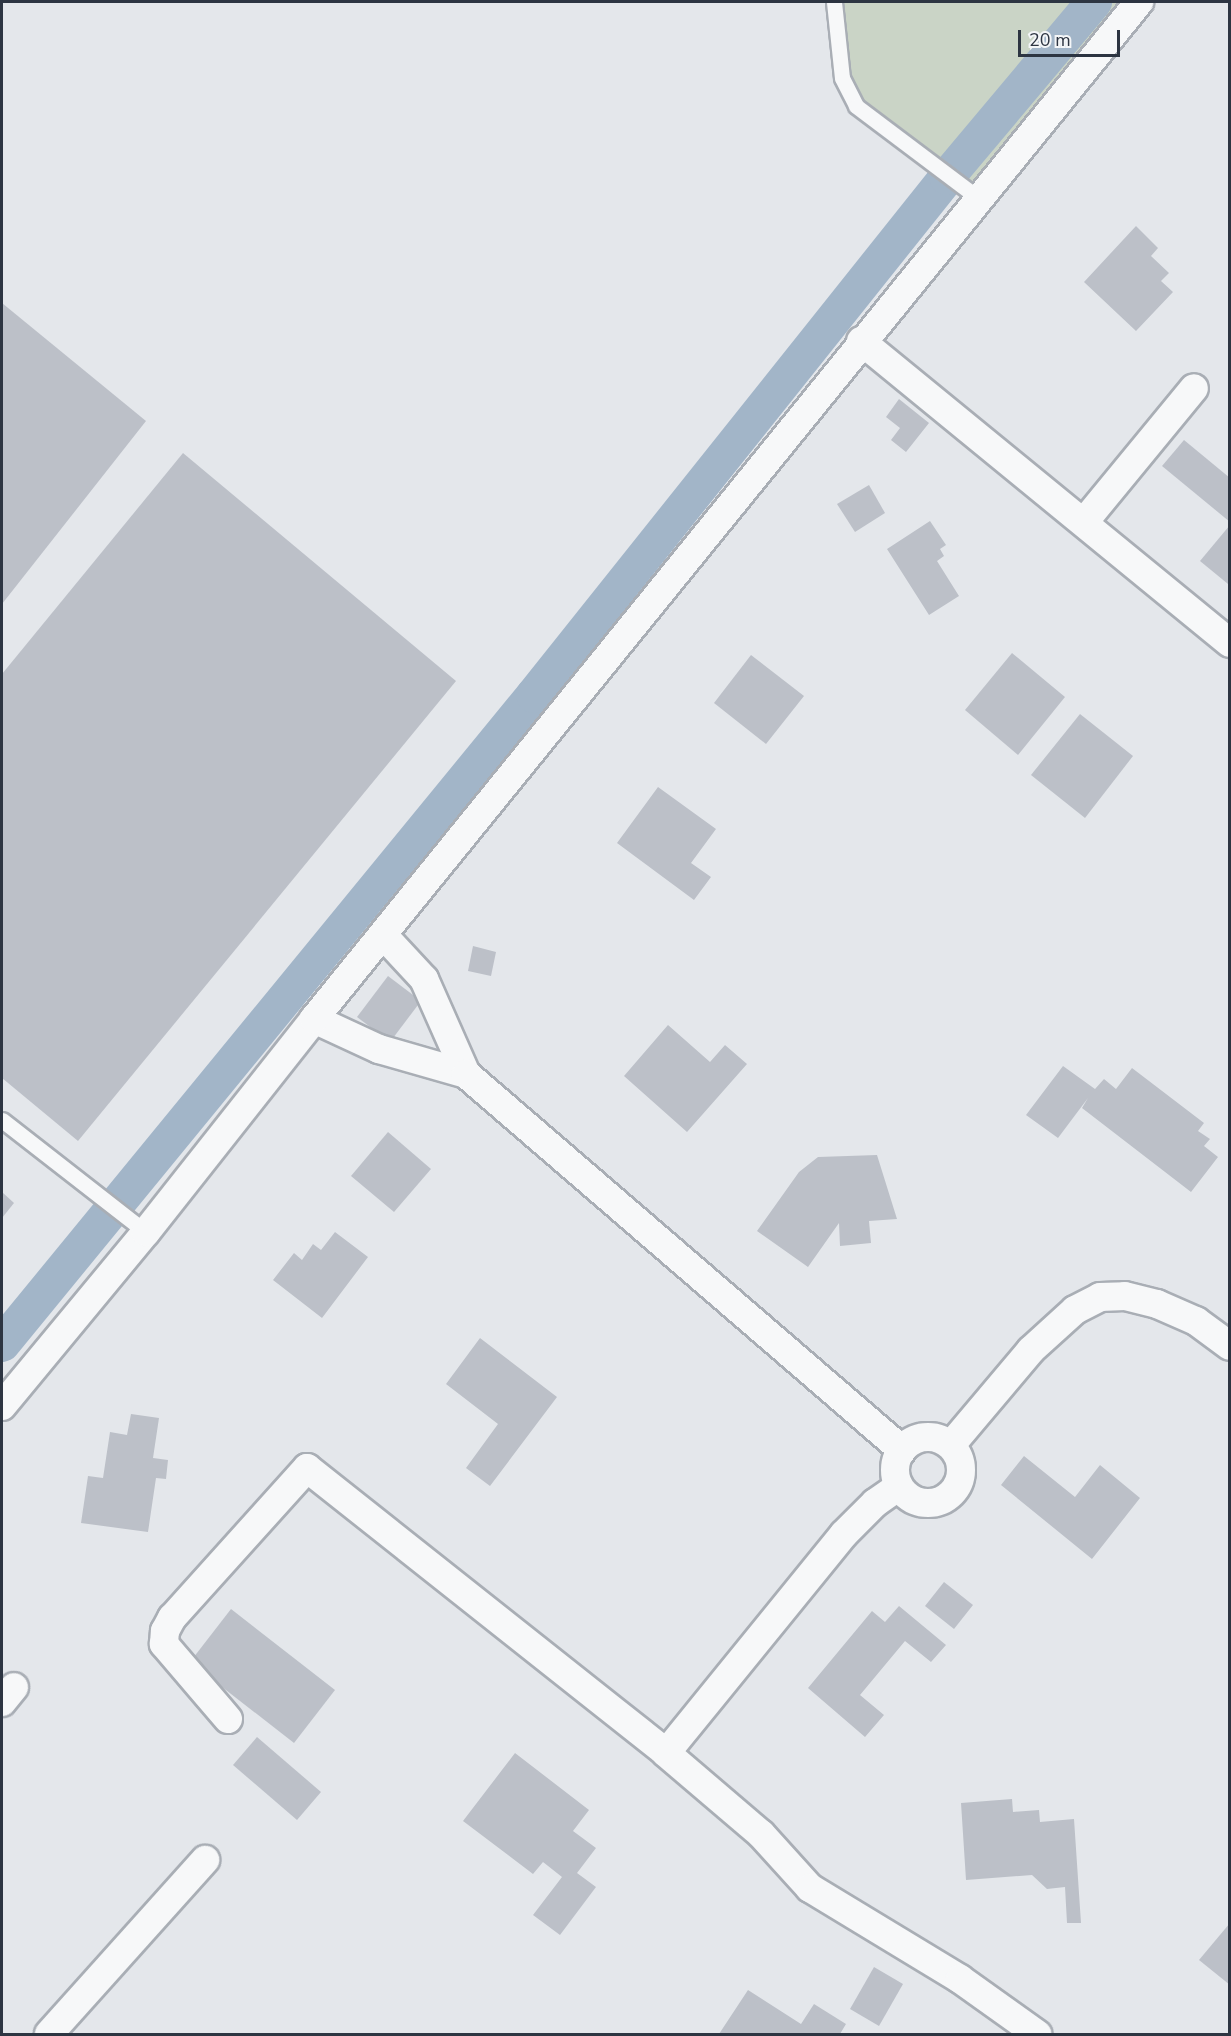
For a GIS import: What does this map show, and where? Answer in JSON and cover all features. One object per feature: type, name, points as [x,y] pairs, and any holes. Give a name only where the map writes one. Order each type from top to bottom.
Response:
[{"type":"street","points":[[2,1406],[146,1232],[314,1019],[384,936],[861,341],[1139,2]]},
{"type":"street","points":[[861,341],[1230,643]]},
{"type":"street","points":[[1084,522],[1194,388]]},
{"type":"street","points":[[384,936],[424,979],[466,1074]]},
{"type":"street","points":[[314,1019],[379,1049],[466,1074],[902,1450]]},
{"type":"street","points":[[951,1445],[1031,1350],[1075,1310],[1100,1297],[1125,1296],[1157,1304],[1196,1321],[1230,1346]]},
{"type":"street","points":[[925,1437],[951,1445],[960,1459],[961,1475],[949,1496],[934,1503],[918,1502],[899,1486],[896,1468],[902,1450],[925,1437]]},
{"type":"street","points":[[228,1719],[164,1644],[165,1631],[172,1618],[307,1468],[666,1753],[761,1834],[810,1888],[960,1979],[1037,2034]]},
{"type":"street","points":[[666,1753],[844,1534],[875,1503],[899,1486]]},
{"type":"street","points":[[49,2034],[205,1860]]},
{"type":"lane","points":[[834,2],[842,78],[856,106],[978,198]]},
{"type":"lane","points":[[2,1120],[146,1232]]},
{"type":"green space","points":[[834,2],[1139,2],[978,198],[856,106],[842,78]]},
{"type":"building","points":[[1136,226],[1158,248],[1151,256],[1169,273],[1161,281],[1173,292],[1136,331],[1084,282]]},
{"type":"building","points":[[2,303],[146,421],[2,604]]},
{"type":"building","points":[[899,399],[929,423],[906,452],[891,440],[900,428],[886,417]]},
{"type":"building","points":[[1184,440],[1230,478],[1230,522],[1162,466]]},
{"type":"building","points":[[183,453],[456,681],[78,1141],[2,1078],[2,674]]},
{"type":"building","points":[[869,485],[885,513],[855,532],[837,504]]},
{"type":"building","points":[[930,521],[946,545],[940,549],[944,556],[937,561],[959,596],[929,615],[887,549]]},
{"type":"building","points":[[1230,525],[1230,583],[1228,584],[1200,561]]},
{"type":"building","points":[[1012,653],[1065,697],[1018,755],[965,710]]},
{"type":"building","points":[[751,655],[804,696],[766,744],[714,703]]},
{"type":"building","points":[[1080,714],[1133,756],[1085,818],[1031,775]]},
{"type":"building","points":[[658,787],[716,829],[691,863],[711,877],[694,900],[617,843]]},
{"type":"building","points":[[473,946],[496,952],[491,976],[468,971]]},
{"type":"building","points":[[388,976],[421,1001],[390,1042],[357,1017]]},
{"type":"building","points":[[668,1025],[710,1062],[725,1045],[747,1064],[687,1132],[624,1076]]},
{"type":"building","points":[[1063,1066],[1095,1089],[1104,1079],[1116,1089],[1132,1068],[1204,1123],[1198,1131],[1210,1139],[1204,1146],[1218,1157],[1191,1192],[1082,1108],[1088,1098],[1058,1138],[1026,1115]]},
{"type":"building","points":[[388,1132],[431,1169],[394,1212],[351,1176]]},
{"type":"building","points":[[877,1155],[897,1219],[869,1221],[871,1243],[840,1246],[839,1223],[808,1267],[757,1231],[799,1172],[818,1157]]},
{"type":"building","points":[[2,1192],[14,1203],[2,1218]]},
{"type":"building","points":[[335,1232],[368,1257],[322,1318],[273,1280],[294,1253],[302,1260],[313,1244],[321,1250]]},
{"type":"building","points":[[480,1338],[557,1397],[490,1486],[466,1468],[498,1424],[446,1384]]},
{"type":"building","points":[[131,1414],[159,1418],[153,1458],[168,1460],[166,1479],[156,1478],[148,1532],[81,1523],[88,1476],[103,1478],[110,1432],[127,1435]]},
{"type":"building","points":[[1024,1456],[1075,1497],[1100,1465],[1140,1498],[1092,1559],[1001,1485]]},
{"type":"building","points":[[944,1582],[973,1605],[954,1629],[925,1606]]},
{"type":"building","points":[[899,1606],[946,1645],[931,1662],[905,1641],[860,1695],[884,1715],[865,1737],[808,1688],[872,1611],[885,1622]]},
{"type":"building","points":[[231,1609],[335,1690],[294,1743],[190,1662]]},
{"type":"building","points":[[257,1737],[321,1792],[297,1820],[233,1765]]},
{"type":"building","points":[[515,1753],[589,1810],[573,1831],[596,1848],[577,1873],[596,1887],[560,1935],[533,1915],[562,1877],[543,1862],[533,1874],[463,1821]]},
{"type":"building","points":[[1012,1799],[1013,1812],[1039,1810],[1040,1822],[1074,1819],[1081,1923],[1067,1923],[1065,1887],[1047,1889],[1032,1875],[966,1880],[961,1803]]},
{"type":"building","points":[[1230,1923],[1230,1985],[1199,1960]]},
{"type":"building","points":[[874,1967],[903,1984],[879,2026],[850,2009]]},
{"type":"building","points":[[748,1990],[801,2024],[814,2004],[846,2024],[840,2034],[719,2034]]},
{"type":"waterway","points":[[2,1344],[534,695],[947,177],[1094,2]]}]
